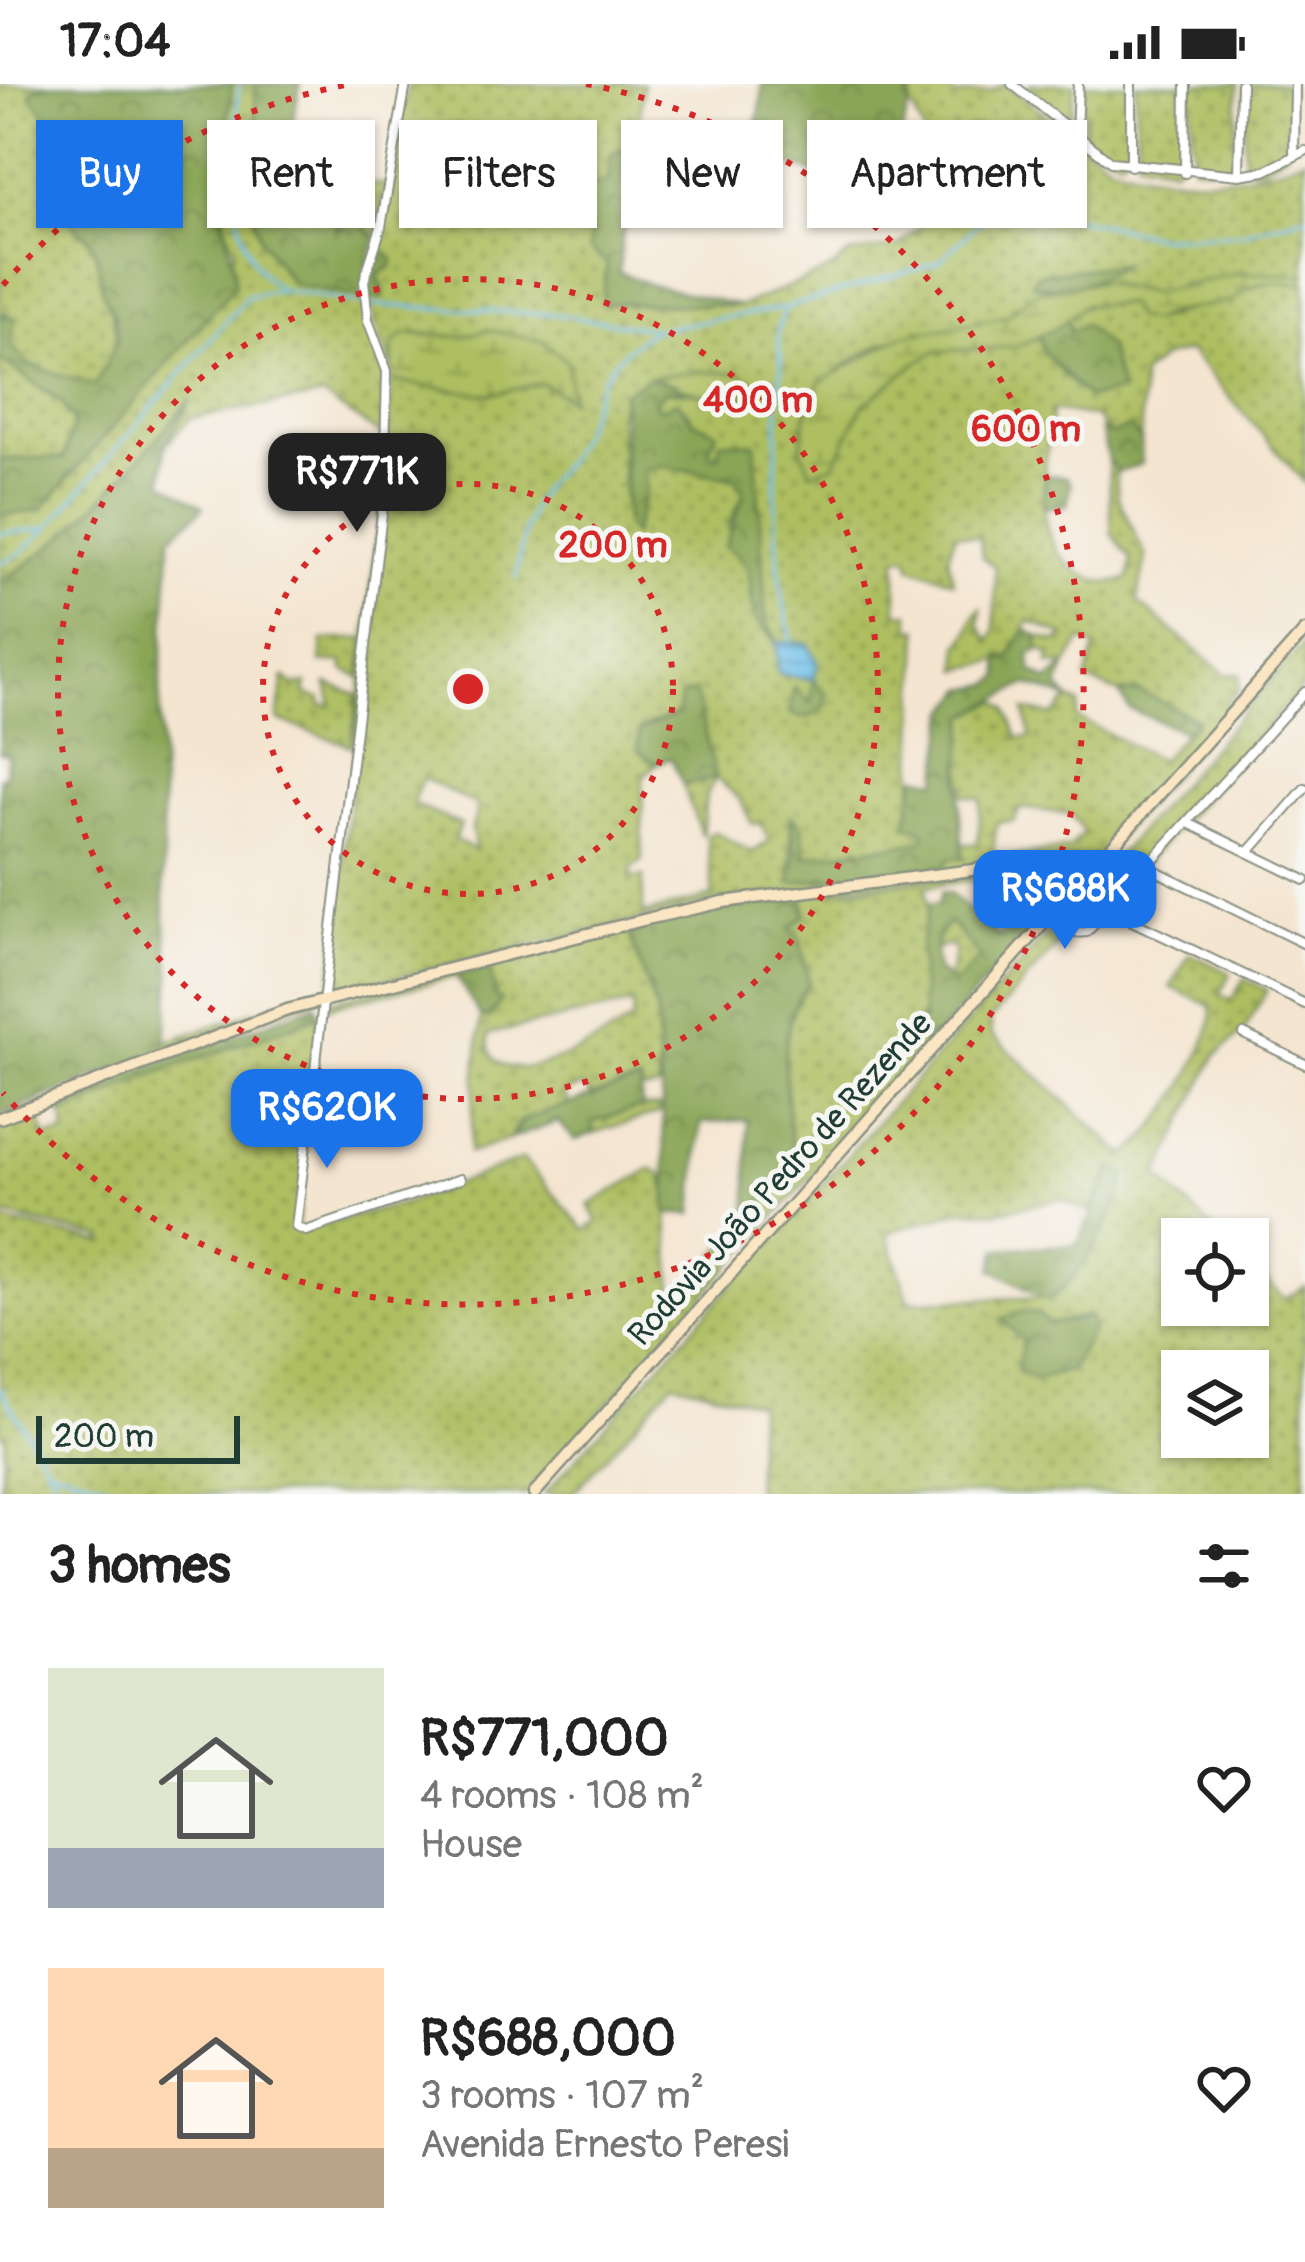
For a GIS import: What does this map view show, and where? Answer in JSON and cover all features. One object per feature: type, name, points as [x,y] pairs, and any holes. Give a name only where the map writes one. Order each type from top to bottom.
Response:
[{"type":"main road","name":"Rodovia João Pedro de Rezende","points":[[534,1494],[1305,631]]},
{"type":"main road","points":[[0,1118],[325,999],[723,902],[1051,860],[1101,862]]},
{"type":"street","points":[[406,84],[381,227],[364,281],[368,320],[387,371],[384,497],[296,1229],[306,1231],[460,1179]]},
{"type":"street","points":[[1012,84],[1054,120]]},
{"type":"street","points":[[1026,84],[1026,98]]},
{"type":"street","points":[[1077,120],[1078,84]]},
{"type":"street","points":[[1131,84],[1131,167]]},
{"type":"street","points":[[1185,173],[1186,84]]},
{"type":"street","points":[[1239,175],[1241,84]]},
{"type":"street","points":[[1294,84],[1294,156]]},
{"type":"street","points":[[1087,145],[1111,163],[1131,167],[1239,175],[1265,171],[1305,151]]},
{"type":"street","points":[[1053,912],[1079,934],[1109,910],[1305,692]]},
{"type":"street","points":[[1250,852],[1305,788]]},
{"type":"street","points":[[1187,823],[1305,880]]},
{"type":"street","points":[[1150,868],[1305,944]]},
{"type":"street","points":[[1109,910],[1305,1004]]},
{"type":"street","points":[[1244,1034],[1305,1064]]},
{"type":"green space","points":[[0,84],[53,84],[36,89],[32,97],[51,120],[36,120],[36,228],[76,228],[89,240],[111,307],[116,342],[95,386],[31,366],[10,345],[7,312],[0,315]]},
{"type":"green space","points":[[53,84],[232,84],[227,120],[207,120],[207,228],[225,228],[235,285],[41,510],[0,516],[0,459],[64,458],[74,422],[61,402],[0,360],[0,315],[15,318],[10,345],[31,366],[95,386],[117,340],[115,317],[102,291],[97,256],[88,236],[76,228],[183,228],[183,120],[50,120],[31,97],[35,89]]},
{"type":"green space","points":[[232,84],[255,84],[256,120],[228,120]]},
{"type":"green space","points":[[255,84],[300,84],[294,120],[256,120]]},
{"type":"green space","points":[[408,84],[643,84],[640,120],[621,120],[621,157],[610,165],[608,182],[597,183],[597,120],[401,120]]},
{"type":"green space","points":[[762,84],[911,84],[906,120],[807,120],[807,170],[783,164],[783,120],[757,120]]},
{"type":"green space","points":[[911,84],[946,84],[955,96],[990,92],[1005,84],[1052,120],[918,120],[911,106]]},
{"type":"green space","points":[[1030,84],[1075,84],[1070,120],[1062,120],[1032,97]]},
{"type":"green space","points":[[1083,84],[1128,84],[1129,150],[1120,159],[1087,139]]},
{"type":"green space","points":[[1135,84],[1183,84],[1182,158],[1174,167],[1138,160]]},
{"type":"green space","points":[[1190,84],[1238,84],[1233,168],[1193,166]]},
{"type":"green space","points":[[1245,84],[1289,84],[1287,152],[1262,168],[1244,167]]},
{"type":"green space","points":[[399,133],[399,228],[592,228],[598,257],[607,263],[602,302],[741,306],[830,270],[849,254],[898,246],[918,228],[1087,228],[1087,146],[1110,164],[1184,178],[1257,173],[1305,157],[1305,275],[1240,273],[1151,293],[1100,282],[1071,288],[1119,266],[1038,274],[1032,283],[1050,290],[1003,317],[913,333],[858,357],[822,386],[803,424],[803,446],[811,471],[834,465],[862,406],[917,362],[937,351],[1015,347],[1039,337],[1053,362],[1088,398],[1121,391],[1076,337],[1066,316],[1084,305],[1127,304],[1151,322],[1269,282],[1305,284],[1305,483],[1189,351],[1164,357],[1142,375],[1141,439],[1129,427],[1111,435],[1095,417],[1052,410],[1043,502],[1053,543],[1065,561],[1101,581],[1129,578],[1131,559],[1112,534],[1108,460],[1115,462],[1118,498],[1146,557],[1137,602],[1227,675],[1240,674],[1239,690],[1227,701],[1226,714],[1102,855],[722,900],[330,993],[392,381],[488,395],[542,383],[570,399],[542,341],[488,330],[462,337],[414,333],[393,343],[391,370],[368,298],[384,291],[378,275],[392,265],[378,247]],"holes":[[[698,371],[735,376],[733,404],[689,391],[664,391],[655,403],[660,409],[684,408],[693,421],[716,433],[708,452],[712,456],[726,441],[755,444],[766,620],[774,637],[756,620],[752,571],[728,527],[744,493],[736,479],[661,466],[643,471],[646,490],[633,534],[626,527],[619,418],[623,393],[650,377]],[[956,533],[980,537],[982,557],[995,567],[995,631],[989,641],[979,625],[981,608],[959,644],[959,670],[1009,658],[1029,621],[1065,636],[1057,642],[1037,636],[1040,650],[1050,654],[1049,664],[1067,665],[1082,640],[1096,647],[1086,680],[1119,693],[1141,692],[1197,720],[1160,760],[1077,718],[1079,704],[1069,699],[1054,716],[1025,710],[1031,737],[1018,738],[1007,708],[998,701],[967,716],[961,744],[963,795],[981,798],[978,843],[961,845],[944,866],[791,883],[791,817],[801,824],[806,856],[920,842],[927,836],[913,796],[919,629],[911,629],[909,613],[897,613],[897,557],[909,557],[911,566],[953,581],[948,556]],[[695,692],[703,782],[683,785],[702,836],[706,795],[716,778],[740,799],[752,824],[760,823],[770,841],[752,852],[715,832],[707,836],[713,896],[643,914],[643,877],[631,878],[632,868],[642,861],[643,777],[656,764],[647,759],[648,725],[679,714]],[[423,778],[478,806],[472,829],[476,851],[454,839],[461,825],[412,804]],[[1020,808],[1071,814],[1084,832],[1070,848],[992,859],[997,822],[1014,821]]]},
{"type":"green space","points":[[621,150],[624,228],[619,272],[648,284],[741,306],[602,303],[607,264],[589,248],[588,228],[597,228],[597,184],[608,182],[611,153]]},
{"type":"green space","points":[[375,184],[385,184],[375,238],[366,228],[375,228]]},
{"type":"green space","points":[[257,228],[292,284],[361,298],[385,373],[381,435],[323,396],[191,418],[165,445],[186,405],[77,523],[0,581],[0,516],[41,510],[173,354],[235,251],[227,229]]},
{"type":"green space","points":[[257,228],[366,228],[375,238],[361,298],[293,284]]},
{"type":"green space","points":[[378,247],[393,259],[392,266],[378,275],[384,298],[368,298]]},
{"type":"green space","points":[[1122,264],[1078,285],[1032,283],[1037,274]]},
{"type":"green space","points":[[1240,273],[1305,275],[1305,284],[1257,285],[1233,301],[1168,313],[1151,322],[1135,318],[1127,304],[1084,305],[1058,327],[1015,347],[937,351],[862,406],[834,465],[811,472],[801,450],[805,419],[820,382],[904,335],[1005,317],[1036,292],[1100,282],[1151,293]]},
{"type":"green space","points":[[1066,316],[1070,332],[1084,324],[1108,347],[1121,392],[1088,398],[1044,353],[1039,337]]},
{"type":"green space","points":[[488,330],[542,341],[568,362],[570,400],[542,383],[488,395],[392,381],[393,343],[404,334],[462,337]]},
{"type":"green space","points":[[0,360],[61,402],[74,421],[64,458],[0,459]]},
{"type":"green space","points":[[698,371],[742,373],[751,391],[733,404],[650,377]]},
{"type":"green space","points":[[650,377],[689,391],[664,391],[655,403],[660,409],[677,401],[693,421],[717,432],[708,451],[712,456],[719,455],[720,441],[755,443],[766,620],[777,641],[756,618],[748,569],[725,547],[744,493],[736,478],[661,466],[644,470],[646,490],[633,535],[626,527],[623,393]]},
{"type":"green space","points":[[191,399],[165,445],[163,482],[204,507],[171,537],[160,691],[164,909],[171,977],[165,1050],[0,1115],[0,777],[5,778],[8,754],[0,753],[0,581],[80,522]]},
{"type":"green space","points":[[1129,427],[1141,439],[1141,464],[1118,472],[1108,460],[1101,429],[1111,435]]},
{"type":"green space","points":[[1046,475],[1066,477],[1071,484],[1067,505],[1044,508]]},
{"type":"green space","points":[[1025,629],[1037,636],[1040,650],[1030,654],[1031,670],[1048,681],[1067,665],[1058,687],[1069,699],[1027,684],[967,716],[959,783],[963,858],[950,858],[945,866],[790,883],[795,859],[791,816],[801,824],[806,856],[920,842],[926,836],[921,828],[906,825],[917,776],[938,781],[948,712],[965,689],[992,684],[1001,676],[999,657],[1009,658]]},
{"type":"green space","points":[[365,638],[360,677],[344,670],[343,662],[321,662],[323,640]]},
{"type":"green space","points":[[1305,642],[1305,685],[1106,907],[1082,930],[1072,926],[1068,912]]},
{"type":"green space","points":[[284,677],[294,685],[307,684],[305,694],[321,699],[321,706],[332,706],[327,684],[358,695],[351,746],[278,720]]},
{"type":"green space","points":[[813,680],[827,694],[826,705],[810,717],[790,713],[794,687],[810,702]]},
{"type":"green space","points":[[695,692],[716,778],[683,785],[671,758],[656,764],[638,750],[639,731],[678,714],[680,696]]},
{"type":"green space","points":[[1141,692],[1198,720],[1186,732],[1129,709],[1119,693]]},
{"type":"green space","points":[[1073,862],[1065,876],[1034,871],[925,887],[928,918],[921,980],[925,1012],[881,1067],[921,1037],[938,1035],[526,1494],[0,1494],[5,1437],[0,1432],[0,1220],[105,1243],[104,1238],[0,1214],[0,1128],[39,1112],[45,1137],[65,1134],[63,1115],[154,1074],[319,1016],[297,1231],[402,1204],[523,1159],[585,1230],[598,1222],[589,1205],[652,1169],[661,1173],[666,1188],[674,1302],[794,1168],[786,1046],[797,1001],[809,983],[800,939],[790,928],[798,918],[754,903],[698,913],[632,941],[657,1013],[659,1088],[641,1091],[640,1083],[591,1096],[584,1086],[563,1093],[569,1104],[517,1123],[510,1139],[469,1153],[481,1017],[490,1018],[495,997],[490,968],[325,1008],[327,1002],[724,904]],"holes":[[[633,1004],[632,1021],[574,1053],[526,1068],[506,1066],[493,1056],[488,1034]]]},
{"type":"green space","points":[[1058,873],[1065,876],[1062,896],[938,1035],[921,1037],[879,1070],[923,1020],[920,947],[929,904],[939,904],[942,892],[950,893],[999,937]],"holes":[[[950,922],[980,957],[955,984],[937,971],[936,944],[941,932]]]},
{"type":"green space","points":[[804,900],[806,915],[790,928],[800,939],[809,984],[789,1023],[786,1046],[794,1168],[748,1219],[748,1120],[701,1123],[693,1214],[668,1214],[657,1013],[628,930],[754,903]]},
{"type":"green space","points":[[949,922],[958,925],[981,957],[955,985],[948,979],[955,951],[949,945],[937,949],[936,938]]},
{"type":"green space","points":[[1055,925],[1074,935],[1062,940],[991,1019],[991,1034],[1125,1155],[1167,1110],[1205,1041],[1211,1006],[1171,987],[1190,954],[1230,973],[1220,994],[1232,1000],[1244,979],[1267,990],[1244,1031],[1215,1056],[1158,1176],[1201,1218],[1161,1218],[1161,1326],[1269,1326],[1269,1283],[1285,1299],[1305,1287],[1305,1494],[755,1494],[758,1403],[673,1382],[572,1494],[544,1494]],"holes":[[[1113,1168],[1105,1230],[1055,1297],[909,1301],[887,1233],[964,1209],[994,1212],[1061,1199],[1089,1212]],[[1090,1317],[1093,1328],[1071,1369],[1035,1380],[1018,1372],[1024,1340],[1002,1320],[1049,1324]]]},
{"type":"green space","points":[[490,967],[495,997],[501,1000],[490,1018],[481,1017],[456,976]]},
{"type":"green space","points":[[324,988],[324,996],[165,1050],[165,1042]]},
{"type":"green space","points":[[316,1005],[319,1016],[154,1074],[63,1115],[56,1109],[0,1128],[0,1120]]},
{"type":"green space","points":[[640,1082],[642,1107],[592,1122],[594,1133],[575,1140],[558,1122],[510,1139],[525,1119]]},
{"type":"green space","points":[[642,1107],[659,1107],[659,1113],[594,1133],[591,1122]]},
{"type":"green space","points":[[1113,1168],[1126,1175],[1116,1206],[1083,1264],[1057,1293],[1046,1299],[993,1269],[997,1249],[1077,1245]]},
{"type":"green space","points":[[1024,1311],[1038,1314],[1049,1324],[1090,1317],[1093,1327],[1071,1370],[1035,1380],[1017,1371],[1023,1340],[1001,1319]]},
{"type":"water","points":[[777,641],[808,644],[818,663],[813,680],[778,673]]},
{"type":"waterway","points":[[239,84],[234,167],[240,224],[261,272],[280,289]]},
{"type":"waterway","points":[[371,305],[552,314],[656,329],[786,308],[939,262],[981,220],[1047,212],[1162,237],[1238,234],[1305,216]]},
{"type":"waterway","points":[[0,534],[48,528],[248,296],[282,290],[361,304]]},
{"type":"waterway","points":[[786,308],[778,334],[776,506],[780,575],[792,641]]},
{"type":"waterway","points":[[516,578],[536,499],[578,440],[605,375],[652,331]]},
{"type":"waterway","points":[[0,563],[19,554],[47,529]]},
{"type":"waterway","points":[[0,1388],[64,1494]]},
{"type":"waterway","points":[[46,1467],[142,1494]]}]
